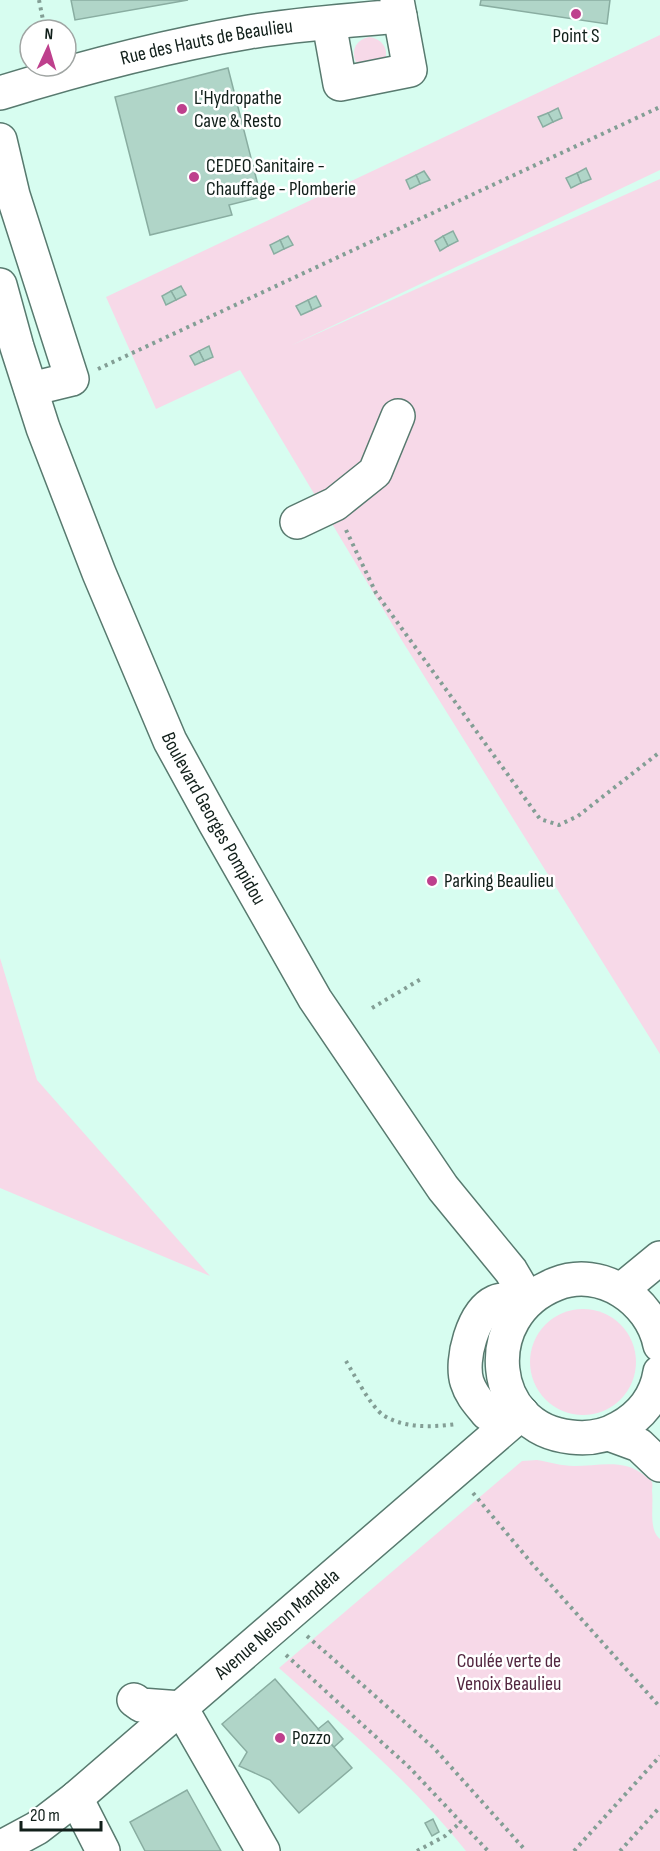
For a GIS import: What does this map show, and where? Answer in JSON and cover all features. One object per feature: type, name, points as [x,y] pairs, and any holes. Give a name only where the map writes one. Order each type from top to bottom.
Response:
[{"type":"street","name":"Rue des Hauts de Beaulieu","points":[[0,93],[55,76],[171,48],[250,32],[329,23],[399,8]]},
{"type":"street","points":[[329,23],[340,84],[410,70],[399,8]]},
{"type":"street","points":[[0,140],[14,195],[72,379],[31,389]]},
{"type":"street","name":"Boulevard Georges Pompidou","points":[[0,285],[17,347],[48,439],[108,594],[171,741],[215,823],[326,1015],[443,1188],[511,1271],[528,1300]]},
{"type":"street","points":[[297,522],[335,504],[375,472],[398,416]]},
{"type":"street","points":[[641,1296],[660,1258]]},
{"type":"street","points":[[657,1400],[633,1421],[609,1434],[586,1439],[563,1437],[540,1428],[522,1413],[508,1392],[502,1367],[503,1342],[512,1319],[528,1300],[543,1289],[560,1282],[578,1279],[596,1281],[641,1296],[660,1345]]},
{"type":"street","name":"Avenue Nelson Mandela","points":[[0,1848],[37,1828],[76,1798],[522,1413]]},
{"type":"street","points":[[609,1434],[639,1444],[660,1465]]},
{"type":"street","points":[[134,1700],[141,1705],[181,1708],[263,1851]]},
{"type":"street","points":[[76,1798],[103,1851]]},
{"type":"path","points":[[39,0],[43,18]]},
{"type":"path","points":[[93,371],[660,106]]},
{"type":"path","points":[[335,504],[376,593],[540,819],[559,825],[578,816],[660,752]]},
{"type":"path","points":[[372,1008],[421,979]]},
{"type":"path","points":[[346,1361],[382,1414],[400,1422],[430,1427],[464,1424]]},
{"type":"path","points":[[471,1492],[660,1707]]},
{"type":"path","points":[[307,1636],[434,1748],[526,1851]]},
{"type":"path","points":[[285,1654],[411,1768],[488,1851]]},
{"type":"path","points":[[574,1851],[660,1756]]},
{"type":"path","points":[[620,1851],[660,1808]]},
{"type":"path","points":[[417,1851],[445,1836],[462,1822]]},
{"type":"green space","points":[[660,35],[660,170],[290,346],[660,179],[660,1054],[401,639],[240,370],[156,409],[106,297]]},
{"type":"green space","points":[[369,37],[381,42],[385,48],[385,61],[357,64],[354,55],[355,47],[360,41]]},
{"type":"green space","points":[[0,958],[37,1080],[210,1276],[0,1188]]},
{"type":"green space","points":[[583,1309],[603,1313],[620,1325],[632,1342],[636,1362],[632,1382],[620,1399],[603,1411],[583,1415],[563,1411],[546,1399],[534,1382],[530,1362],[534,1342],[546,1325],[563,1313]]},
{"type":"green space","name":"Coulée verte de Venoix Beaulieu","points":[[537,1460],[569,1466],[620,1465],[637,1470],[652,1482],[653,1523],[656,1535],[660,1539],[660,1851],[466,1851],[400,1779],[279,1668],[522,1461]]},
{"type":"building","points":[[71,0],[188,0],[78,19],[75,18]]},
{"type":"building","name":"Point S","points":[[481,0],[610,0],[607,24],[480,5]]},
{"type":"building","points":[[228,68],[261,197],[229,205],[232,215],[150,235],[115,97]]},
{"type":"building","points":[[558,108],[562,118],[553,122],[548,113]]},
{"type":"building","points":[[548,113],[553,122],[543,127],[538,117]]},
{"type":"building","points":[[586,168],[591,179],[581,183],[577,173]]},
{"type":"building","points":[[424,171],[430,180],[420,184],[416,175]]},
{"type":"building","points":[[577,173],[581,183],[571,188],[566,178]]},
{"type":"building","points":[[416,175],[420,184],[410,189],[406,180]]},
{"type":"building","points":[[453,231],[458,241],[448,246],[443,236]]},
{"type":"building","points":[[288,236],[293,245],[284,249],[280,240]]},
{"type":"building","points":[[443,236],[448,246],[440,251],[435,241]]},
{"type":"building","points":[[280,240],[284,249],[274,254],[270,245]]},
{"type":"building","points":[[181,286],[186,295],[176,300],[171,291]]},
{"type":"building","points":[[171,291],[176,300],[166,305],[162,296]]},
{"type":"building","points":[[316,296],[321,306],[312,310],[308,300]]},
{"type":"building","points":[[308,300],[312,310],[301,315],[296,306]]},
{"type":"building","points":[[209,346],[213,357],[204,361],[199,351]]},
{"type":"building","points":[[199,351],[204,361],[195,365],[190,356]]},
{"type":"building","name":"Pozzo","points":[[275,1679],[352,1768],[299,1813],[270,1780],[239,1766],[247,1752],[222,1724]]},
{"type":"building","points":[[328,1721],[343,1739],[334,1747],[318,1729]]},
{"type":"building","points":[[187,1790],[221,1851],[145,1851],[130,1822]]},
{"type":"building","points":[[433,1819],[439,1832],[432,1836],[425,1823]]},
{"type":"place","name":"Point S","points":[[576,14]]},
{"type":"place","name":"L'Hydropathe Cave & Resto","points":[[182,109]]},
{"type":"place","name":"CEDEO Sanitaire - Chauffage - Plomberie","points":[[194,177]]},
{"type":"place","name":"Parking Beaulieu","points":[[432,881]]},
{"type":"place","name":"Pozzo","points":[[280,1738]]}]
